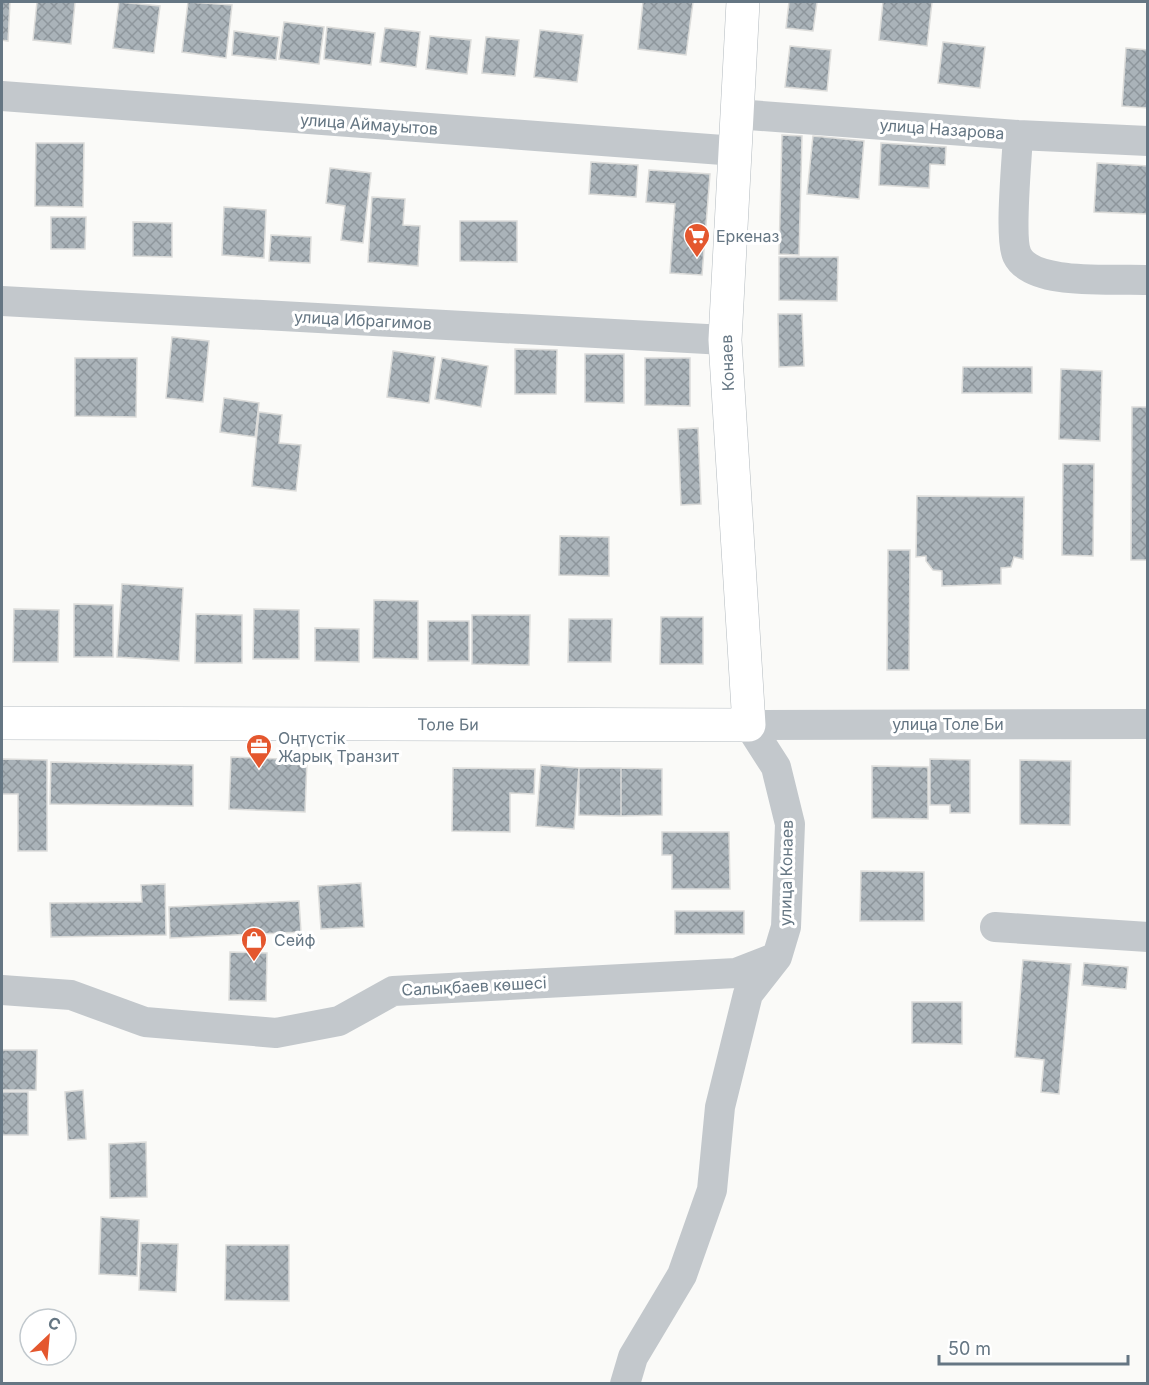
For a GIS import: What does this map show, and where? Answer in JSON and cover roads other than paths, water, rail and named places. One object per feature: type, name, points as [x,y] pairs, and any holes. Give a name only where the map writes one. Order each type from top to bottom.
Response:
[{"type":"main road","name":"Конаев","points":[[743,2],[724,340],[749,725]]},
{"type":"main road","name":"Толе Би","points":[[2,723],[749,725]]},
{"type":"street","name":"улица Аймауытов","points":[[2,96],[736,151]]},
{"type":"street","name":"улица Назарова","points":[[736,114],[1018,135],[1148,141]]},
{"type":"street","points":[[1018,135],[1013,235],[1016,253],[1023,264],[1039,273],[1059,276],[1144,280]]},
{"type":"street","name":"улица Ибрагимов","points":[[2,301],[724,340]]},
{"type":"street","name":"улица Толе Би","points":[[749,725],[1148,724]]},
{"type":"street","name":"улица Конаев","points":[[749,725],[776,767],[790,824],[786,927],[777,957]]},
{"type":"street","points":[[995,927],[1148,937]]},
{"type":"street","points":[[625,1383],[633,1357],[682,1275],[712,1190],[720,1107],[748,994],[777,957]]},
{"type":"street","name":"Салықбаев көшесі","points":[[2,990],[71,995],[145,1022],[276,1033],[339,1021],[393,990],[736,973],[777,957]]},
{"type":"place","name":"Еркеназ","points":[[697,259]]},
{"type":"place","name":"Оңтүстік Жарық Транзит","points":[[259,770]]},
{"type":"place","name":"Сейф","points":[[254,963]]}]
